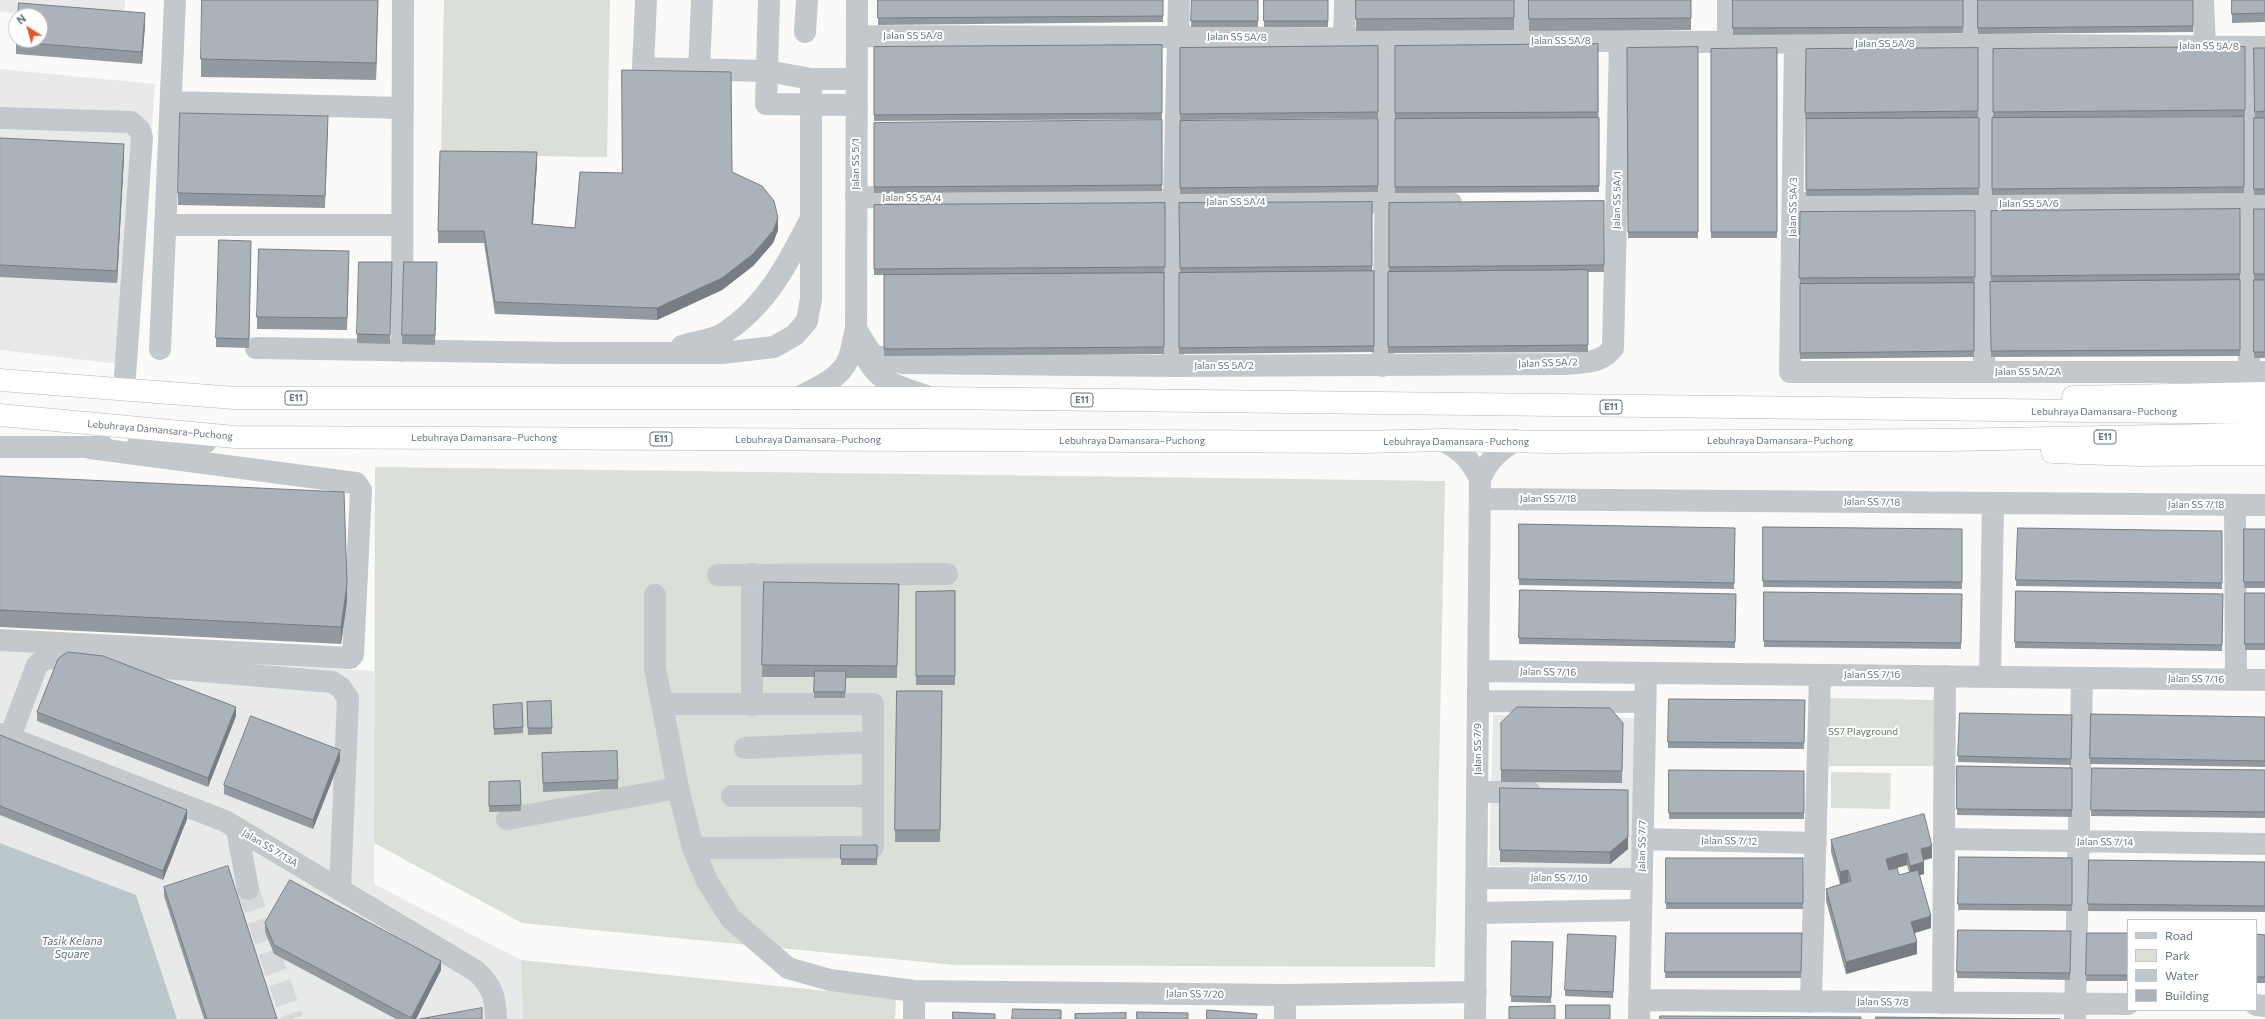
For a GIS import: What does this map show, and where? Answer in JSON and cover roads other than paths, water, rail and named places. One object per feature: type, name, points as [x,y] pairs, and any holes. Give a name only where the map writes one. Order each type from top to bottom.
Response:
[{"type":"highway","name":"Lebuhraya Damansara–Puchong","points":[[0,380],[234,398],[935,398],[2265,413]]},
{"type":"highway","points":[[1994,411],[2065,397],[2265,394]]},
{"type":"highway","name":"Lebuhraya Damansara–Puchong","points":[[0,415],[234,437],[331,438],[1341,442],[1515,440],[1551,442],[1946,440],[2265,434]]},
{"type":"highway","points":[[1946,440],[2017,451],[2138,455],[2265,454]]},
{"type":"street","points":[[160,349],[175,0]]},
{"type":"street","points":[[402,351],[403,0]]},
{"type":"street","points":[[646,0],[643,68],[767,71],[811,79],[857,79]]},
{"type":"street","points":[[699,70],[702,0]]},
{"type":"street","points":[[769,0],[766,104],[857,104]]},
{"type":"street","points":[[805,32],[807,0]]},
{"type":"street","name":"Jalan SS 5/1","points":[[796,399],[828,382],[839,372],[848,360],[856,329],[857,0]]},
{"type":"street","points":[[1172,366],[1173,202],[1179,0]]},
{"type":"street","points":[[1344,39],[1345,0]]},
{"type":"street","points":[[1521,41],[1522,0]]},
{"type":"street","points":[[1728,0],[1728,42]]},
{"type":"street","points":[[1972,0],[1980,44],[1984,204],[1984,372]]},
{"type":"street","points":[[2203,0],[2205,46]]},
{"type":"street","name":"Jalan SS 5A/8","points":[[857,36],[1178,37],[2258,47]]},
{"type":"street","points":[[1383,366],[1388,40]]},
{"type":"street","name":"Jalan SS 5A/1","points":[[1607,356],[1614,348],[1620,42]]},
{"type":"street","name":"Jalan SS 5A/3","points":[[1790,372],[1796,43]]},
{"type":"street","points":[[2257,372],[2258,47]]},
{"type":"street","points":[[256,348],[402,351],[722,353],[774,347],[794,335],[807,321],[811,299],[811,79]]},
{"type":"street","points":[[171,102],[403,108]]},
{"type":"street","points":[[0,118],[132,122],[139,129],[142,137],[124,390]]},
{"type":"street","name":"Jalan SS 5A/4","points":[[856,197],[1173,202],[1385,202],[1473,204]]},
{"type":"street","name":"Jalan SS 5A/6","points":[[1793,202],[1984,204],[2258,203]]},
{"type":"street","points":[[1593,205],[1616,205]]},
{"type":"street","points":[[660,352],[723,334],[752,310],[769,292],[784,270],[811,217]]},
{"type":"street","points":[[165,225],[402,225]]},
{"type":"street","name":"Jalan SS 5/1","points":[[856,329],[866,358],[872,370],[882,378],[898,386],[935,398]]},
{"type":"street","name":"Jalan SS 5A/2","points":[[856,329],[872,355],[903,363],[1172,366],[1383,366],[1564,364],[1598,361],[1607,356]]},
{"type":"street","name":"Jalan SS 5A/2A","points":[[1790,372],[2257,372]]},
{"type":"street","points":[[0,447],[90,448],[149,443],[331,438]]},
{"type":"street","name":"Jalan SS 7/9","points":[[1443,440],[1460,450],[1471,461],[1480,489]]},
{"type":"street","name":"Jalan SS 7/9","points":[[1475,1019],[1480,489],[1486,464],[1497,453],[1515,440]]},
{"type":"street","points":[[0,640],[350,658],[353,655],[361,490],[356,482],[90,448]]},
{"type":"street","name":"Jalan SS 7/18","points":[[1480,489],[1993,503],[2265,505]]},
{"type":"street","points":[[1990,676],[1993,503]]},
{"type":"street","points":[[2235,505],[2236,680]]},
{"type":"street","points":[[752,574],[752,704]]},
{"type":"street","points":[[718,575],[947,574]]},
{"type":"street","name":"Jalan SS 7/20","points":[[655,595],[655,668],[678,788],[693,848],[707,881],[731,919],[788,968],[830,980],[914,991],[1285,995],[1476,992]]},
{"type":"street","points":[[5,736],[38,665],[42,660],[49,658],[332,682],[341,688],[348,698],[340,890]]},
{"type":"street","name":"Jalan SS 7/16","points":[[1478,671],[2265,680]]},
{"type":"street","name":"Jalan SS 7/7","points":[[1639,1009],[1646,673]]},
{"type":"street","points":[[1811,1002],[1820,675]]},
{"type":"street","points":[[1944,1003],[1945,676]]},
{"type":"street","points":[[2075,1011],[2082,678]]},
{"type":"street","points":[[1478,701],[1645,702]]},
{"type":"street","points":[[662,704],[873,704],[873,847],[693,848]]},
{"type":"street","name":"Jalan SS 7/13A","points":[[5,736],[225,821],[476,971],[488,982],[495,998],[496,1019]]},
{"type":"street","points":[[745,748],[873,742]]},
{"type":"street","points":[[507,819],[678,788]]},
{"type":"street","points":[[1620,791],[1643,791]]},
{"type":"street","points":[[1477,792],[1548,792]]},
{"type":"street","points":[[732,796],[873,796]]},
{"type":"street","points":[[237,829],[248,890]]},
{"type":"street","name":"Jalan SS 7/12","points":[[1642,839],[1816,843]]},
{"type":"street","name":"Jalan SS 7/14","points":[[1944,839],[2265,844]]},
{"type":"street","name":"Jalan SS 7/10","points":[[1476,878],[1642,879]]},
{"type":"street","points":[[1476,913],[1641,910]]},
{"type":"street","points":[[914,991],[914,1019]]},
{"type":"street","points":[[1285,995],[1285,1019]]},
{"type":"street","name":"Jalan SS 7/8","points":[[1639,1009],[1811,1002],[1868,1010],[1944,1003],[2075,1011],[2127,1004]]},
{"type":"water","name":"Tasik Kelana Square","points":[[0,843],[136,895],[177,1019],[0,1019]]},
{"type":"tunnel","points":[[248,889],[292,1019]]},
{"type":"park label","name":"SS7 Playground","points":[[1863,732]]}]
